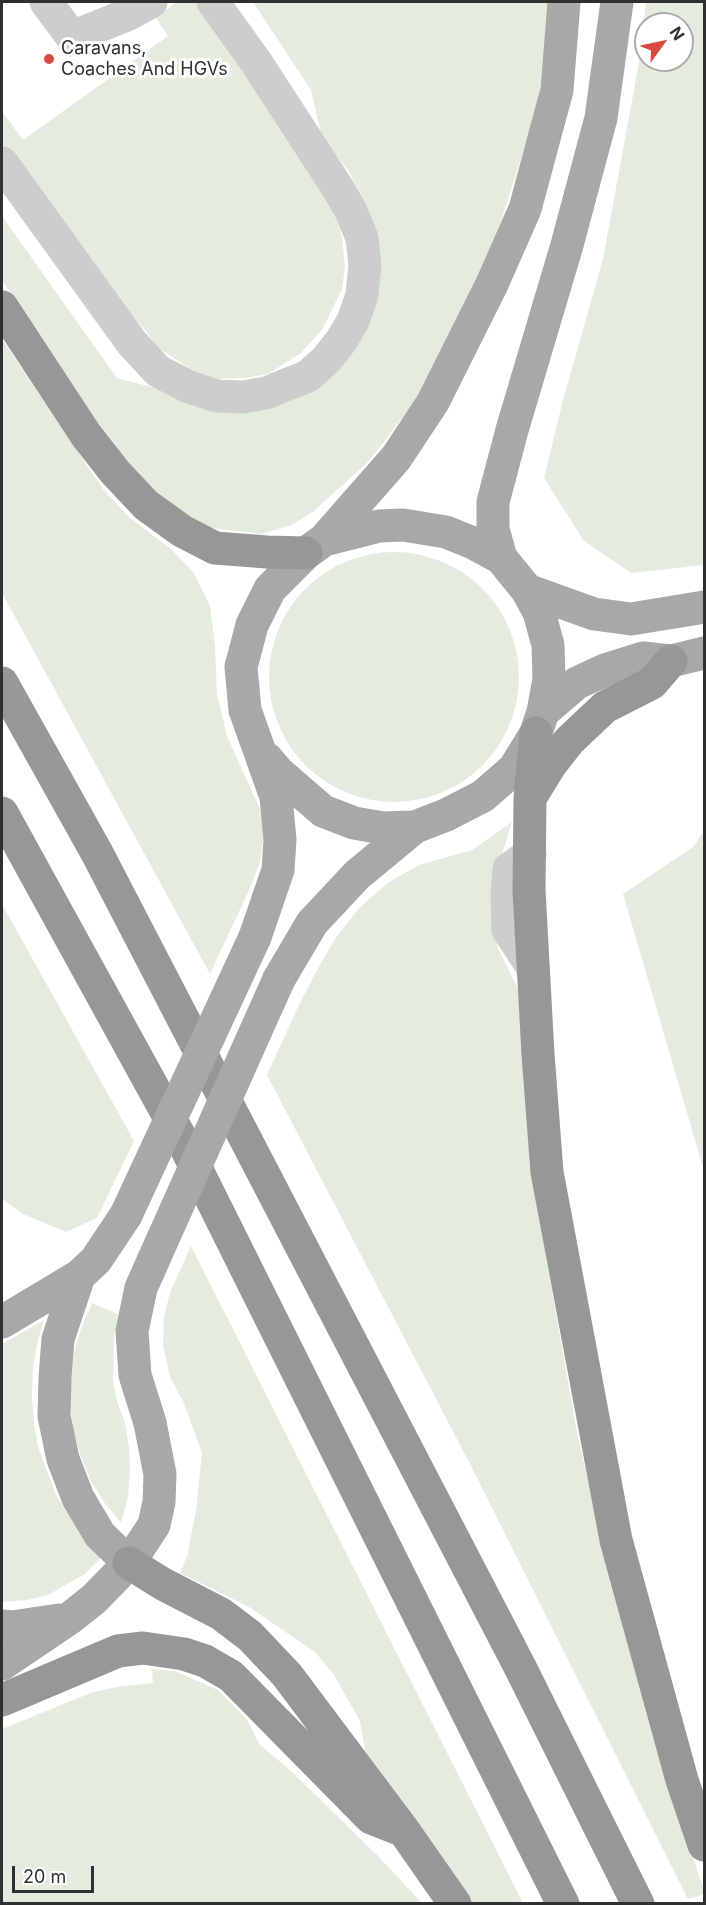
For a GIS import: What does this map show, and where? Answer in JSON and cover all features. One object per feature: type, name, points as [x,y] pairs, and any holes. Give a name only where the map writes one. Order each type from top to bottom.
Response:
[{"type":"highway","points":[[2,307],[86,435],[115,472],[146,505],[182,531],[215,548],[267,552],[315,546]]},
{"type":"highway","points":[[530,798],[551,764],[569,741],[605,707],[652,683],[671,661]]},
{"type":"highway","points":[[2,683],[97,853],[207,1063],[520,1667],[638,1904]]},
{"type":"highway","points":[[539,723],[530,798],[529,891],[548,1172],[616,1540],[679,1768],[705,1845]]},
{"type":"highway","points":[[2,813],[183,1142],[563,1904]]},
{"type":"highway","points":[[129,1563],[163,1584],[221,1614],[250,1636],[286,1675],[405,1831],[455,1904]]},
{"type":"highway","points":[[2,1700],[118,1651],[143,1648],[184,1654],[205,1661],[231,1676],[371,1818],[405,1831]]},
{"type":"main road","points":[[2,1322],[79,1276],[96,1260],[126,1215],[255,938],[278,870],[280,840],[276,797],[245,710],[241,668],[252,626],[270,589],[315,546],[396,458],[433,402],[492,284],[525,209],[556,90],[564,2]]},
{"type":"main road","points":[[501,558],[493,529],[493,502],[601,118],[617,2]]},
{"type":"main road","points":[[315,546],[379,526],[403,525],[446,532],[501,558],[527,590],[539,612],[548,645],[549,679],[539,723]]},
{"type":"main road","points":[[527,590],[594,614],[631,619],[705,607]]},
{"type":"main road","points":[[2,1664],[94,1599],[129,1563],[154,1525],[159,1502],[160,1474],[150,1424],[135,1375],[132,1331],[141,1288],[279,979],[312,923],[357,875],[416,827],[483,796],[514,768],[539,723],[577,683],[605,670],[643,658],[671,661],[705,653]]},
{"type":"main road","points":[[261,752],[278,772],[323,811],[354,823],[383,828],[416,827]]},
{"type":"main road","points":[[79,1276],[58,1339],[54,1416],[63,1459],[78,1498],[100,1535],[129,1563]]},
{"type":"main road","points":[[2,1626],[12,1627],[70,1618]]},
{"type":"lane","points":[[46,2],[72,37],[128,15],[151,2]]},
{"type":"lane","points":[[2,163],[132,343],[158,371],[187,386],[218,396],[243,397],[266,393],[308,376],[326,360],[353,321],[362,295],[364,265],[362,238],[339,190],[256,62],[213,2]]},
{"type":"shaded area","points":[[176,2],[204,2],[337,216],[345,267],[342,289],[322,330],[301,353],[268,374],[219,379],[192,370],[157,347],[59,224],[2,147],[2,111],[23,140],[168,36],[156,18]]},
{"type":"shaded area","points":[[253,2],[551,2],[545,62],[535,115],[489,258],[420,395],[369,461],[314,511],[292,525],[261,534],[204,527],[163,499],[126,469],[2,280],[2,216],[117,378],[163,390],[199,403],[352,348],[379,292],[378,242],[368,208],[348,170],[322,138],[311,90]]},
{"type":"shaded area","points":[[646,2],[704,2],[704,565],[631,573],[584,541],[544,478],[563,400],[603,259],[637,72],[694,72],[694,12],[645,12]]},
{"type":"shaded area","points":[[2,339],[103,489],[128,516],[171,549],[193,572],[210,606],[215,646],[217,694],[227,736],[260,809],[264,836],[260,862],[250,888],[210,974],[2,593]]},
{"type":"shaded area","points":[[382,552],[406,552],[430,557],[453,566],[483,588],[498,607],[510,629],[517,653],[519,677],[517,701],[510,725],[498,747],[483,766],[464,781],[442,793],[406,802],[382,802],[358,797],[335,788],[314,774],[297,757],[283,736],[274,713],[269,689],[269,665],[274,641],[283,618],[297,597],[314,580],[335,566],[358,557]]},
{"type":"shaded area","points":[[512,822],[500,861],[497,946],[518,989],[545,1251],[578,1438],[614,1587],[653,1738],[704,1890],[704,1894],[688,1899],[470,1464],[267,1075],[319,966],[335,939],[359,908],[389,882],[419,865],[472,850]]},
{"type":"shaded area","points":[[704,831],[704,1171],[623,894],[693,847]]},
{"type":"shaded area","points":[[2,904],[134,1141],[97,1218],[66,1232],[23,1214],[2,1199]]},
{"type":"shaded area","points":[[191,1246],[523,1903],[471,1903],[365,1751],[360,1721],[334,1675],[315,1652],[249,1607],[180,1573],[187,1557],[196,1510],[202,1453],[183,1401],[170,1377],[163,1345],[164,1317],[170,1292]]},
{"type":"shaded area","points":[[92,1303],[118,1314],[114,1336],[113,1380],[125,1423],[130,1470],[128,1497],[121,1523],[104,1502],[90,1479],[73,1428],[70,1402],[74,1351]]},
{"type":"shaded area","points":[[44,1320],[33,1370],[32,1396],[38,1447],[56,1495],[84,1538],[101,1558],[85,1574],[48,1595],[2,1602],[2,1344]]},
{"type":"shaded area","points":[[152,1669],[175,1671],[218,1690],[246,1718],[260,1745],[289,1769],[376,1854],[422,1903],[2,1903],[2,1729],[93,1692],[153,1683]]},
{"type":"place","name":"Caravans, Coaches And HGVs","points":[[49,59]]}]
